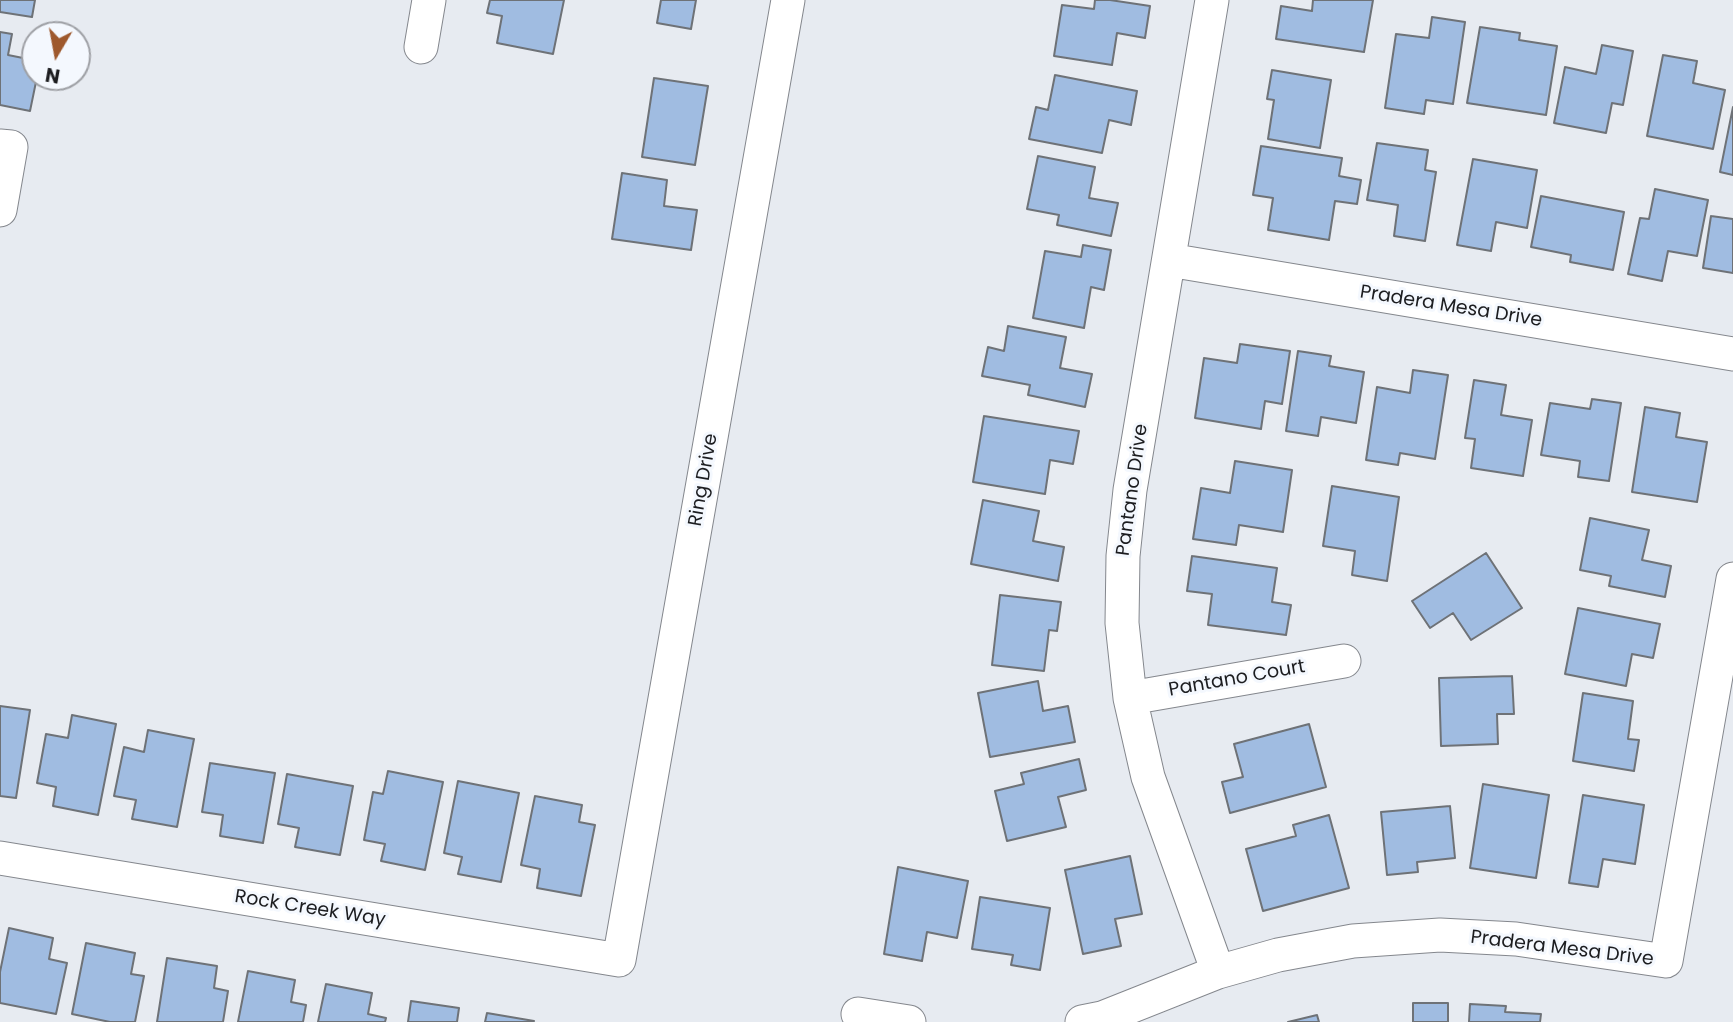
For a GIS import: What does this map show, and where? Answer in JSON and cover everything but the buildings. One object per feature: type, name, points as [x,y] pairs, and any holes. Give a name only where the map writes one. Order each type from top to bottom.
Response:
[{"type":"street","points":[[421,47],[429,0]]},
{"type":"street","name":"Ring Drive","points":[[619,960],[788,0]]},
{"type":"street","name":"Pantano Drive","points":[[1212,0],[1130,490],[1123,556],[1122,623],[1130,698],[1148,777],[1218,972]]},
{"type":"street","points":[[0,210],[5,147]]},
{"type":"street","name":"Pradera Mesa Drive","points":[[1169,260],[1733,354]]},
{"type":"street","name":"Pradera Mesa Drive","points":[[1082,1022],[1102,1018],[1218,972],[1278,955],[1353,941],[1440,935],[1516,939],[1666,961],[1733,579]]},
{"type":"street","name":"Pantano Court","points":[[1130,698],[1344,661]]},
{"type":"street","name":"Rock Creek Way","points":[[0,858],[619,960]]},
{"type":"street","points":[[858,1013],[909,1022]]}]
